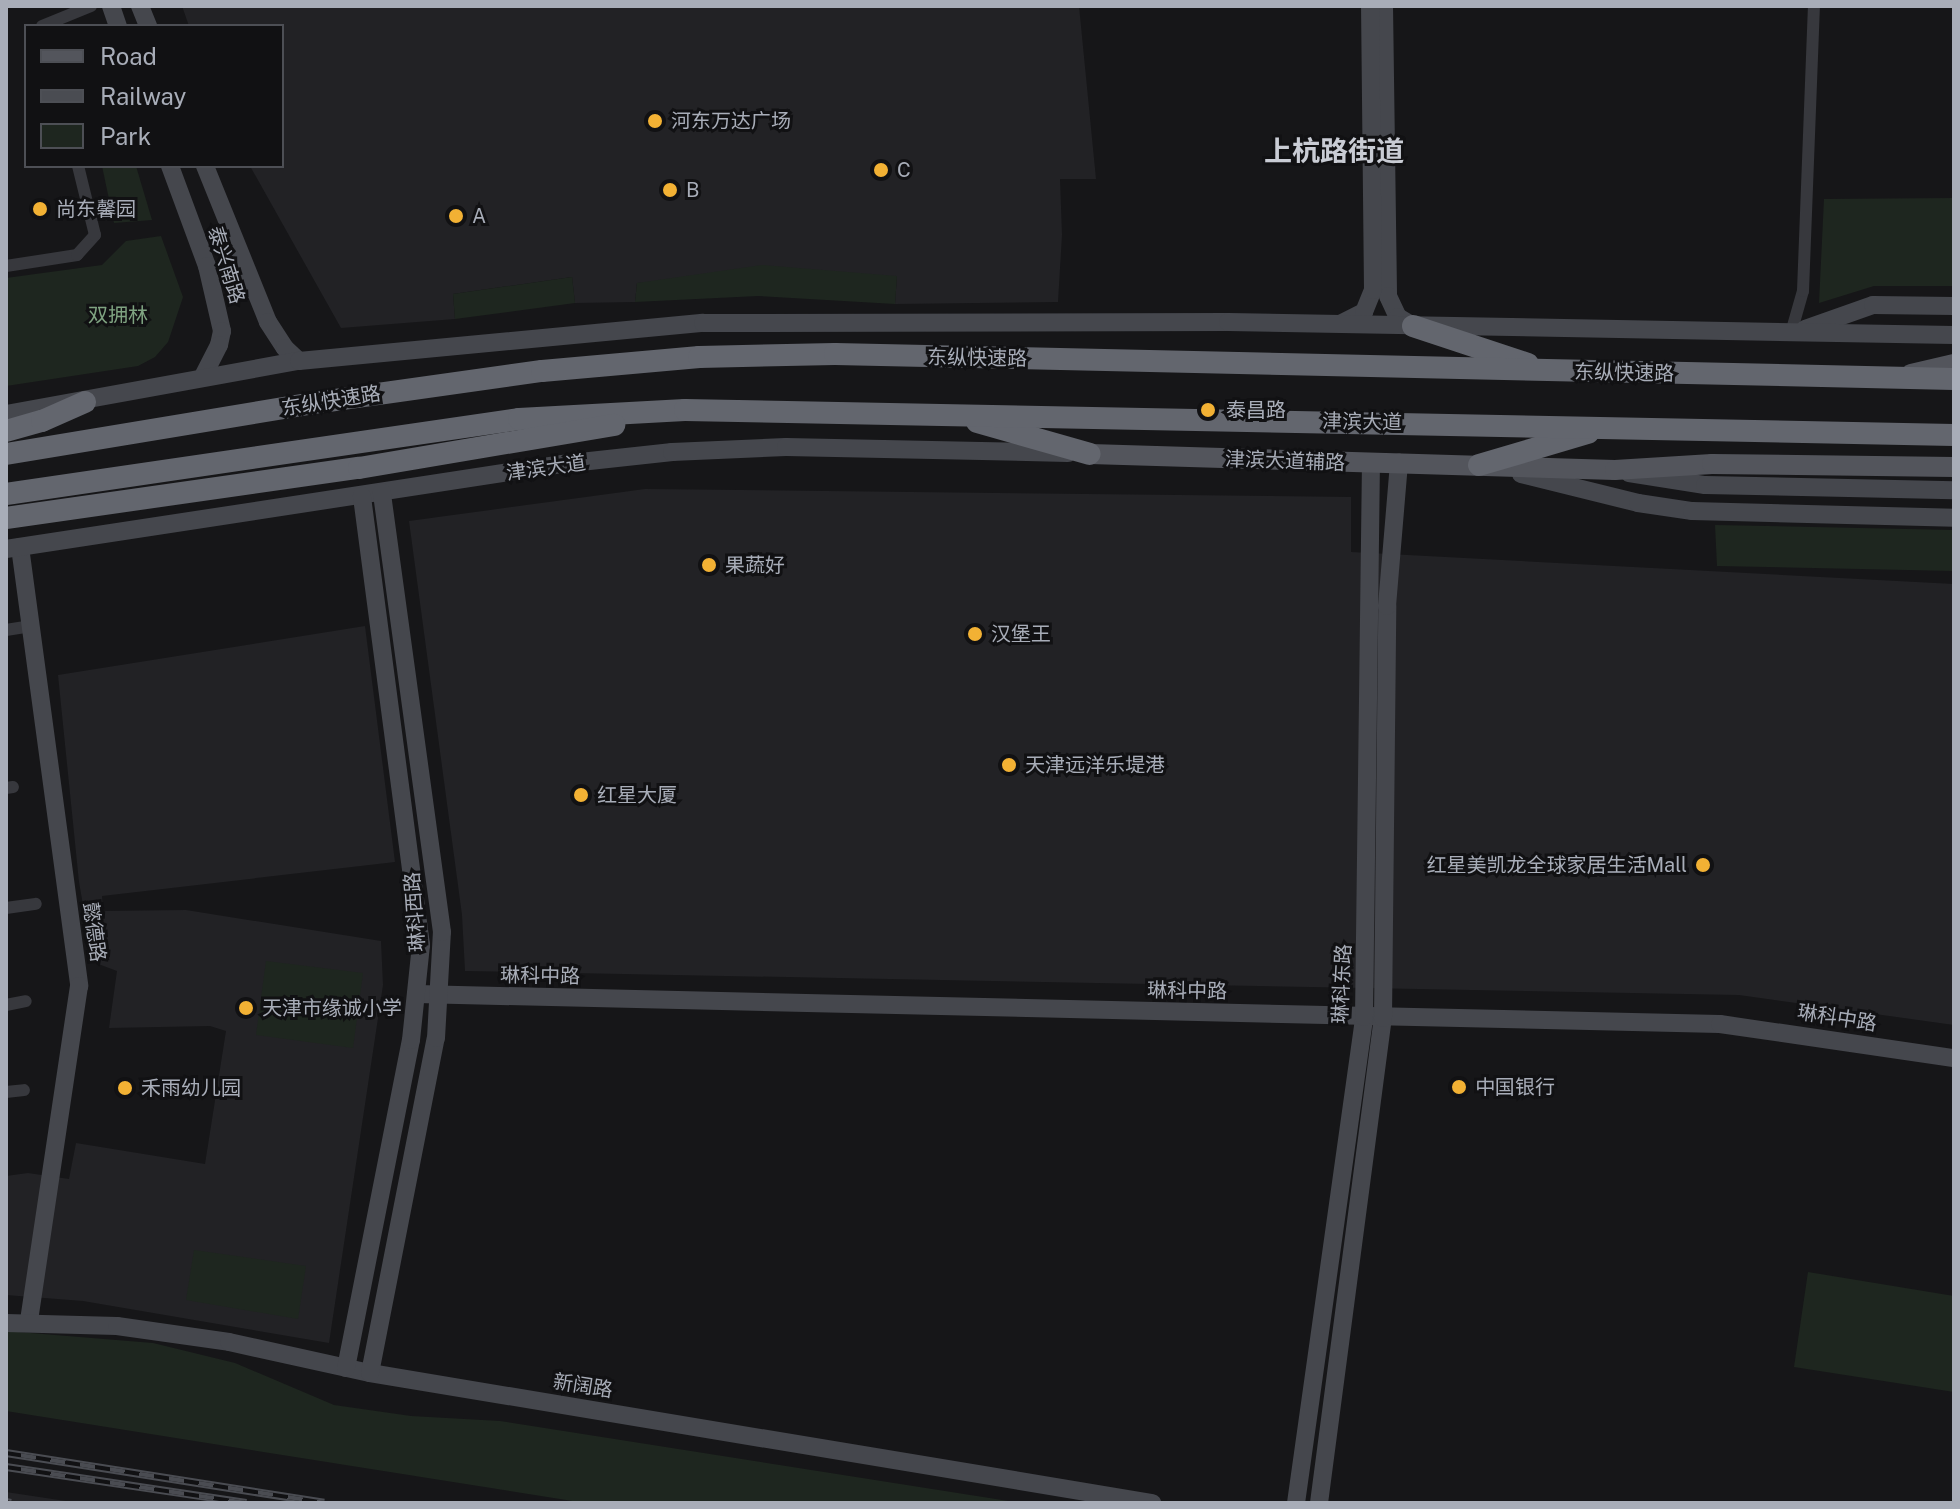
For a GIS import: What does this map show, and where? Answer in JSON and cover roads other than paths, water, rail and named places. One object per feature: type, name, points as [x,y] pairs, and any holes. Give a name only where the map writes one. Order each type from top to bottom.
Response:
[{"type":"highway","points":[[1413,326],[1552,372]]},
{"type":"highway","name":"东纵快速路","points":[[6,454],[495,377],[699,357],[835,354],[1954,379]]},
{"type":"highway","points":[[6,431],[42,421],[85,402]]},
{"type":"highway","points":[[6,494],[519,419],[685,410]]},
{"type":"highway","points":[[6,518],[548,439],[685,410]]},
{"type":"highway","name":"津滨大道","points":[[685,410],[1608,427]]},
{"type":"highway","points":[[945,414],[1090,454]]},
{"type":"highway","points":[[1479,465],[1608,427],[1954,435]]},
{"type":"main road","points":[[1892,378],[1954,364]]},
{"type":"main road","name":"津滨大道辅路","points":[[1090,454],[1615,470],[1712,464],[1954,467]]},
{"type":"street","points":[[47,24],[91,6]]},
{"type":"street","points":[[1330,326],[1364,312],[1373,290],[1370,6]]},
{"type":"street","points":[[1384,6],[1388,296],[1398,317],[1413,326]]},
{"type":"street","points":[[1791,333],[1803,291],[1814,6]]},
{"type":"street","points":[[6,266],[77,255],[95,235],[78,168]]},
{"type":"street","name":"泰兴南路","points":[[171,168],[207,266],[222,331],[219,345],[203,376]]},
{"type":"street","name":"泰兴南路","points":[[206,168],[268,322],[285,348],[299,361]]},
{"type":"street","points":[[1791,333],[1873,305],[1954,306]]},
{"type":"street","points":[[6,414],[299,361],[703,323],[950,320],[1954,335]]},
{"type":"street","name":"津滨大道","points":[[13,548],[672,452],[786,447],[1090,454]]},
{"type":"street","name":"琳科东路","points":[[1296,1503],[1364,1013],[1371,463]]},
{"type":"street","name":"琳科东路","points":[[1319,1503],[1383,1013],[1387,606],[1399,463]]},
{"type":"street","points":[[1479,465],[1573,484],[1638,503],[1692,511],[1954,518]]},
{"type":"street","points":[[1615,470],[1705,485],[1954,490]]},
{"type":"street","name":"琳科西路","points":[[370,1373],[436,1038],[442,932],[382,492]]},
{"type":"street","name":"琳科西路","points":[[346,1368],[418,990],[421,945],[362,496]]},
{"type":"street","name":"懿德路","points":[[13,548],[30,626],[79,986],[29,1321]]},
{"type":"street","points":[[6,630],[30,626]]},
{"type":"street","points":[[6,908],[36,904]]},
{"type":"street","name":"琳科中路","points":[[418,990],[1364,1013],[1716,1016],[1954,1049]]},
{"type":"street","points":[[6,1005],[26,1001]]},
{"type":"street","name":"琳科中路","points":[[1383,1013],[1720,1024],[1954,1058]]},
{"type":"street","points":[[6,1092],[24,1090]]},
{"type":"street","name":"新阔路","points":[[6,1323],[29,1321],[117,1326],[229,1342],[370,1373],[1152,1503]]},
{"type":"railway","points":[[6,1453],[324,1503]]},
{"type":"railway","points":[[6,1467],[246,1503]]},
{"type":"railway","points":[[6,1502],[11,1503]]},
{"type":"place","name":"河东万达广场","points":[[655,121]]},
{"type":"place","name":"C","points":[[881,170]]},
{"type":"place","name":"B","points":[[670,190]]},
{"type":"place","name":"尚东馨园","points":[[40,209]]},
{"type":"place","name":"A","points":[[456,216]]},
{"type":"place","name":"泰昌路","points":[[1208,410]]},
{"type":"place","name":"果蔬好","points":[[709,565]]},
{"type":"place","name":"汉堡王","points":[[975,634]]},
{"type":"place","name":"天津远洋乐堤港","points":[[1009,765]]},
{"type":"place","name":"红星大厦","points":[[581,795]]},
{"type":"place","name":"红星美凯龙全球家居生活Mall","points":[[1703,865]]},
{"type":"place","name":"天津市缘诚小学","points":[[246,1008]]},
{"type":"place","name":"中国银行","points":[[1459,1087]]},
{"type":"place","name":"禾雨幼儿园","points":[[125,1088]]},
{"type":"district","name":"上杭路街道","points":[[1334,151]]},
{"type":"park label","name":"双拥林","points":[[118,315]]}]
